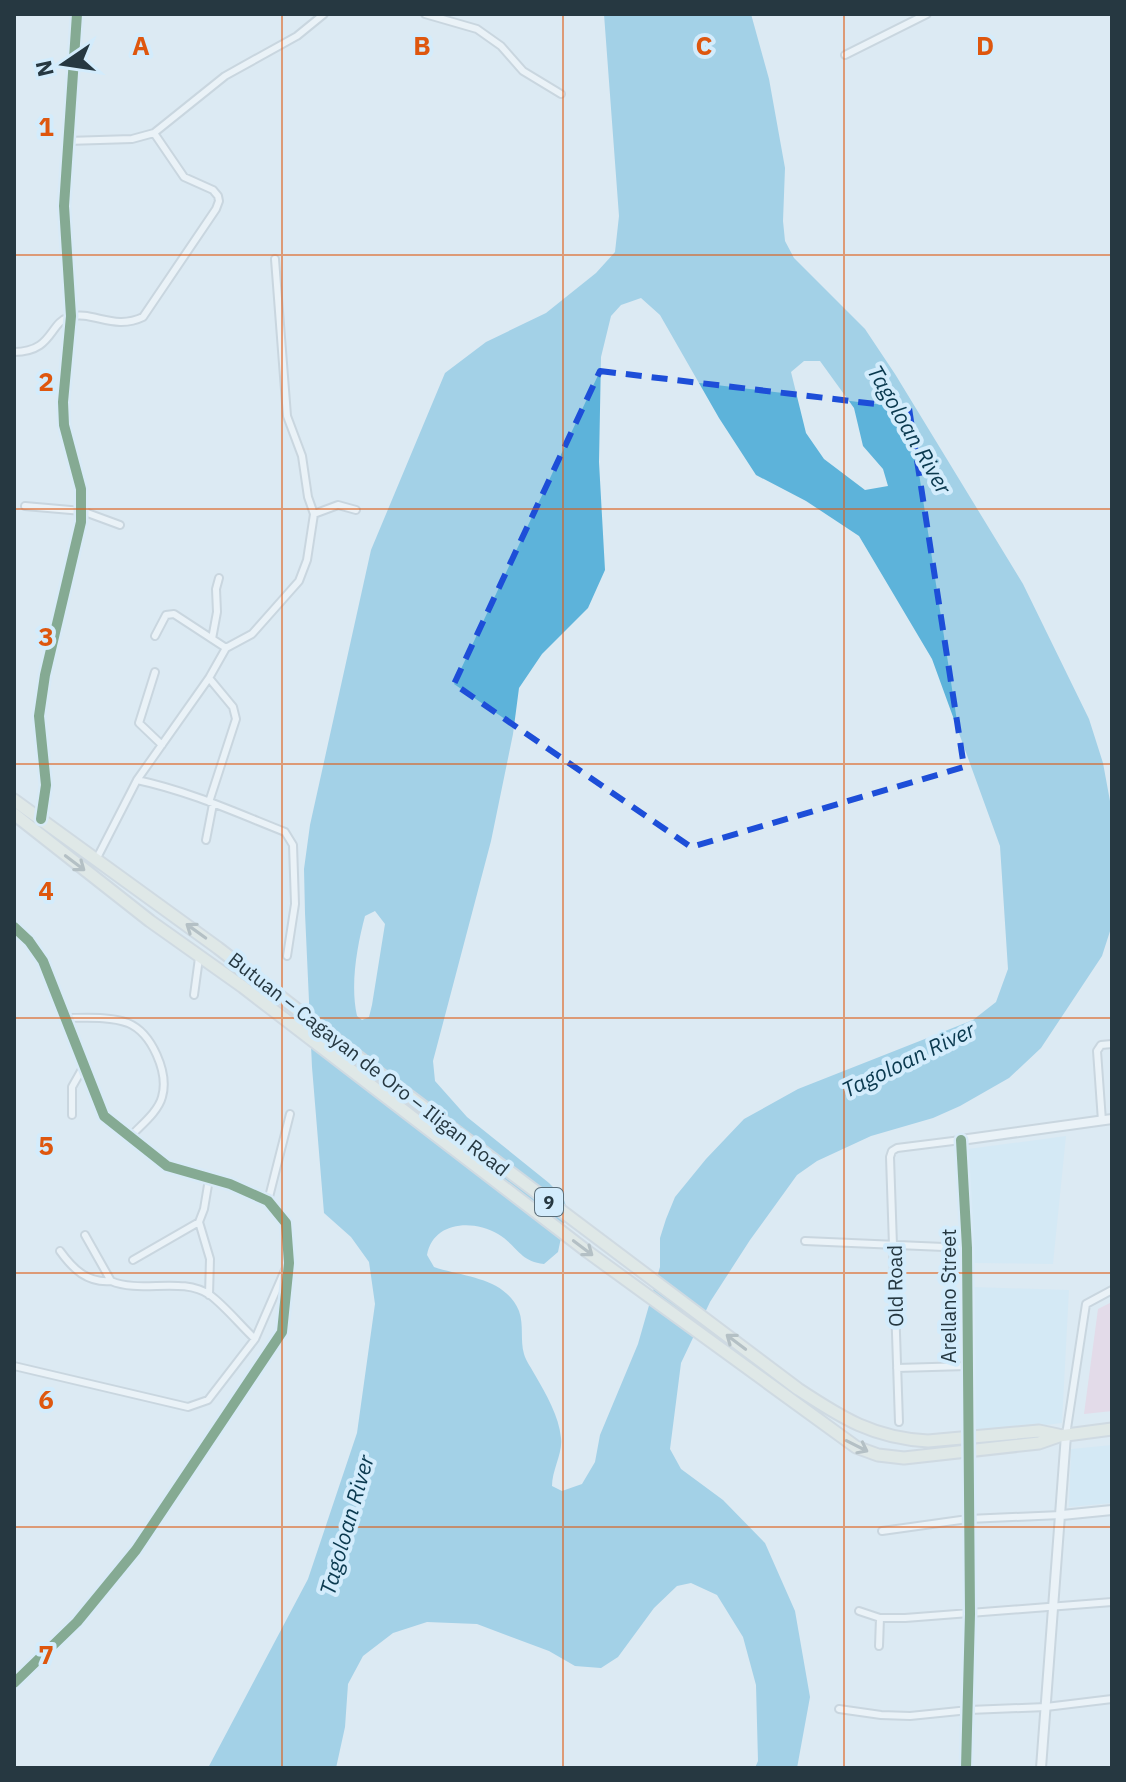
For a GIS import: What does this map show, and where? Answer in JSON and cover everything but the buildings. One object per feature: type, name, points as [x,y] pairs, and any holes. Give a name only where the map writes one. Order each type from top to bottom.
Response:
[{"type":"highway","name":"Butuan – Cagayan de Oro – Iligan Road","points":[[14,800],[97,858],[798,1389],[842,1418],[884,1436],[928,1441],[967,1438]]},
{"type":"highway","name":"Butuan – Cagayan de Oro – Iligan Road","points":[[14,814],[36,834],[199,958],[243,987],[588,1252],[842,1439],[878,1455],[904,1458],[967,1451]]},
{"type":"highway","name":"9","points":[[967,1451],[1039,1443],[1063,1435],[1112,1429]]},
{"type":"highway","name":"9","points":[[967,1438],[1039,1431],[1063,1435]]},
{"type":"street","points":[[41,819],[46,785],[39,716],[45,675],[82,511],[81,489],[64,425],[63,402],[71,316],[64,206],[77,14]]},
{"type":"street","points":[[67,141],[132,139],[154,133],[225,76],[297,36],[324,14]]},
{"type":"street","points":[[425,14],[477,29],[501,46],[523,71],[561,94]]},
{"type":"street","points":[[845,55],[927,14]]},
{"type":"street","points":[[15,354],[45,343],[61,321],[71,316],[131,322],[143,317],[216,209],[218,196],[213,190],[184,177],[154,133]]},
{"type":"street","points":[[97,858],[137,780],[209,678],[226,648],[252,634],[299,581],[307,560],[314,514],[302,456],[287,416],[275,259]]},
{"type":"street","points":[[314,514],[338,505],[356,510]]},
{"type":"street","points":[[25,506],[82,511],[120,525]]},
{"type":"street","points":[[212,639],[219,578]]},
{"type":"street","points":[[155,636],[166,615],[170,614],[226,648]]},
{"type":"street","points":[[155,672],[139,723],[162,745]]},
{"type":"street","points":[[206,840],[211,803],[236,719],[233,707],[209,678]]},
{"type":"street","points":[[137,780],[165,786],[285,832],[293,845],[295,904],[287,956]]},
{"type":"street","points":[[14,927],[43,961],[104,1116],[167,1166],[230,1184],[268,1201],[286,1223],[289,1263],[282,1332],[136,1550],[77,1622],[14,1683]]},
{"type":"street","points":[[194,995],[199,958]]},
{"type":"street","points":[[66,1018],[125,1022],[135,1027],[154,1047],[159,1059],[163,1095],[131,1136]]},
{"type":"street","points":[[961,1140],[1107,1120],[1097,1051],[1101,1045],[1112,1044]]},
{"type":"street","points":[[72,1115],[72,1087],[85,1064]]},
{"type":"street","points":[[268,1201],[290,1114]]},
{"type":"street","name":"Old Road","points":[[899,1422],[892,1151],[961,1140]]},
{"type":"street","name":"Arellano Street","points":[[961,1140],[967,1248],[967,1451]]},
{"type":"street","points":[[209,1179],[199,1222],[210,1259],[209,1295]]},
{"type":"street","points":[[133,1260],[199,1222]]},
{"type":"street","points":[[85,1235],[111,1281]]},
{"type":"street","points":[[805,1241],[967,1248]]},
{"type":"street","points":[[60,1251],[71,1266],[87,1278],[127,1285],[191,1288],[209,1295],[255,1339]]},
{"type":"street","points":[[14,1366],[188,1407],[208,1400],[255,1339],[289,1263]]},
{"type":"street","points":[[1041,1768],[1062,1515],[1063,1435],[1086,1304],[1112,1290]]},
{"type":"street","points":[[897,1368],[967,1366]]},
{"type":"street","points":[[966,1768],[970,1614],[967,1451]]},
{"type":"street","points":[[882,1531],[968,1519],[1112,1510]]},
{"type":"street","points":[[859,1611],[880,1618],[1112,1602]]},
{"type":"street","points":[[879,1646],[880,1618]]},
{"type":"street","points":[[839,1709],[896,1716],[1046,1707],[1112,1699]]},
{"type":"highlighted area","points":[[600,371],[909,408],[964,767],[691,847],[454,684]]},
{"type":"shaded area","points":[[1066,1136],[1053,1264],[972,1263],[968,1149]]},
{"type":"shaded area","points":[[974,1287],[1069,1290],[1062,1423],[972,1434]]},
{"type":"shaded area","points":[[1112,1302],[1112,1411],[1084,1414],[1098,1309]]},
{"type":"shaded area","points":[[1112,1445],[1112,1503],[1069,1507],[1071,1449]]},
{"type":"water","name":"Tagoloan River","points":[[604,14],[751,14],[769,79],[785,168],[785,241],[794,258],[865,329],[895,374],[1023,584],[1089,719],[1103,763],[1112,812],[1112,925],[1102,956],[1041,1048],[1009,1078],[960,1106],[933,1118],[871,1136],[817,1161],[797,1175],[710,1302],[681,1363],[670,1449],[681,1469],[723,1500],[765,1543],[795,1611],[810,1697],[797,1768],[755,1768],[758,1761],[756,1685],[743,1637],[717,1595],[691,1583],[677,1586],[654,1608],[618,1657],[601,1668],[575,1666],[549,1651],[477,1624],[427,1622],[393,1633],[363,1656],[348,1684],[345,1727],[336,1768],[208,1768],[308,1579],[357,1433],[375,1304],[369,1262],[351,1237],[324,1213],[312,1067],[304,869],[310,825],[371,550],[445,373],[486,342],[546,313],[596,273],[615,252],[619,216]],"holes":[[[641,298],[660,315],[719,418],[756,475],[806,501],[859,536],[932,659],[1000,846],[1008,969],[996,1002],[973,1020],[798,1089],[744,1119],[706,1159],[675,1197],[666,1219],[660,1238],[660,1267],[638,1344],[600,1435],[595,1462],[582,1484],[562,1491],[552,1486],[560,1450],[558,1422],[524,1354],[519,1311],[513,1300],[494,1285],[434,1267],[427,1255],[437,1236],[455,1226],[466,1225],[488,1229],[529,1260],[544,1264],[558,1252],[567,1209],[563,1197],[549,1183],[467,1117],[435,1081],[433,1061],[491,841],[519,688],[542,654],[588,608],[605,570],[599,462],[601,357],[611,316],[621,305]],[[804,361],[820,361],[854,408],[863,446],[883,469],[888,486],[865,490],[824,459],[806,433],[791,372]],[[375,911],[385,924],[372,1005],[369,1017],[362,1020],[357,1016],[354,979],[365,916]]]},
{"type":"pier","points":[[305,1010],[571,1210],[568,1224],[306,1027]]},
{"type":"cycle path","points":[[41,819],[46,785],[39,716],[45,675],[81,522],[81,489],[64,425],[63,402],[71,316],[64,206],[77,14]]},
{"type":"cycle path","points":[[14,927],[43,961],[104,1116],[167,1166],[230,1184],[268,1201],[286,1223],[289,1263],[282,1332],[136,1550],[77,1622],[14,1683]]},
{"type":"cycle path","points":[[961,1140],[967,1248],[970,1614],[966,1768]]}]
